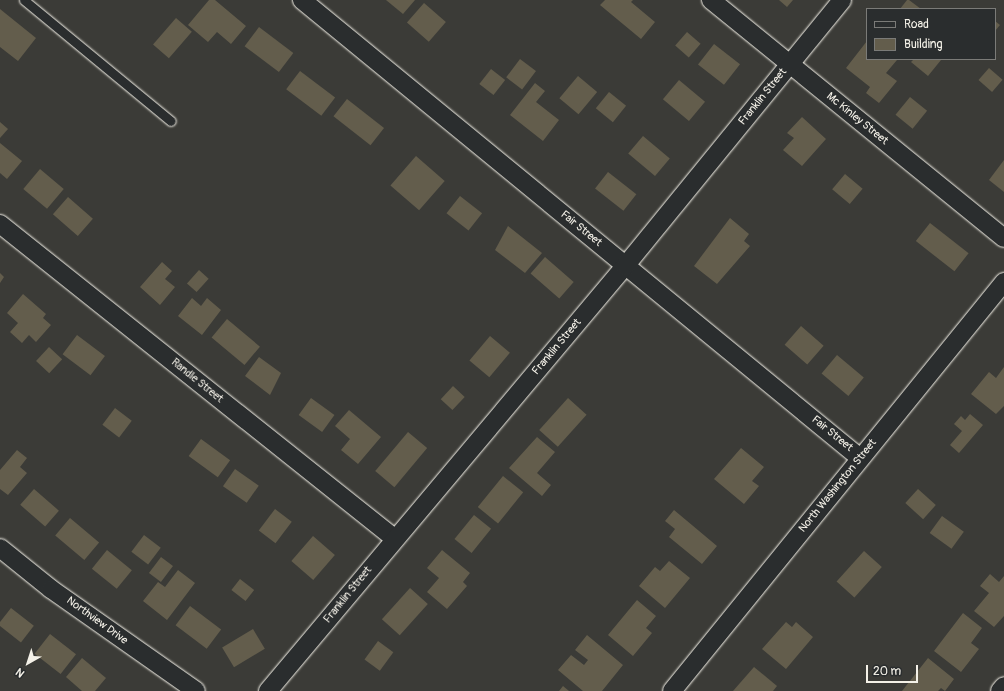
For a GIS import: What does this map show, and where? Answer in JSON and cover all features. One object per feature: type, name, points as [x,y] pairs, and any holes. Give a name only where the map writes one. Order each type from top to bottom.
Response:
[{"type":"street","name":"Fair Street","points":[[302,0],[860,458]]},
{"type":"street","name":"Mc Kinley Street","points":[[711,0],[1004,238]]},
{"type":"street","name":"Franklin Street","points":[[268,691],[394,538],[626,265],[842,0]]},
{"type":"street","name":"Randle Street","points":[[0,224],[394,538]]},
{"type":"street","name":"North Washington Street","points":[[672,691],[1004,282]]},
{"type":"street","name":"Northview Drive","points":[[0,548],[51,589],[196,691]]},
{"type":"street","points":[[1000,691],[1004,686]]},
{"type":"lane","points":[[24,0],[171,121]]},
{"type":"building","points":[[209,0],[215,0],[246,26],[231,44],[217,32],[208,42],[188,25]]},
{"type":"building","points":[[386,0],[415,0],[403,14]]},
{"type":"building","points":[[605,0],[633,0],[631,2],[655,22],[641,39],[600,5]]},
{"type":"building","points":[[779,0],[793,0],[787,7]]},
{"type":"building","points":[[907,0],[909,0],[920,8],[901,8]]},
{"type":"building","points":[[424,3],[446,22],[429,42],[407,23]]},
{"type":"building","points":[[0,9],[36,38],[18,61],[0,47]]},
{"type":"building","points":[[176,18],[192,32],[169,58],[153,44]]},
{"type":"building","points":[[996,22],[1000,25],[996,30]]},
{"type":"building","points":[[259,27],[293,53],[279,72],[245,46]]},
{"type":"building","points":[[687,32],[701,44],[689,57],[675,46]]},
{"type":"building","points":[[866,42],[866,60],[897,60],[886,73],[897,81],[879,103],[866,93],[870,87],[846,68]]},
{"type":"building","points":[[714,44],[740,64],[724,85],[698,64]]},
{"type":"building","points":[[520,59],[536,71],[522,89],[506,77]]},
{"type":"building","points":[[913,60],[941,60],[928,76],[911,62]]},
{"type":"building","points":[[989,68],[1003,80],[992,92],[979,80]]},
{"type":"building","points":[[491,69],[505,80],[493,95],[479,84]]},
{"type":"building","points":[[300,71],[335,97],[321,116],[286,89]]},
{"type":"building","points":[[578,76],[597,92],[579,114],[559,98]]},
{"type":"building","points":[[679,80],[705,102],[689,121],[663,99]]},
{"type":"building","points":[[535,83],[545,91],[536,102],[559,120],[543,141],[510,115]]},
{"type":"building","points":[[609,92],[626,106],[613,122],[596,108]]},
{"type":"building","points":[[910,97],[927,111],[913,129],[896,115]]},
{"type":"building","points":[[347,99],[384,128],[370,145],[333,116]]},
{"type":"building","points":[[802,117],[826,139],[802,166],[783,150],[794,138],[787,133]]},
{"type":"building","points":[[0,122],[8,129],[0,138]]},
{"type":"building","points":[[643,136],[670,158],[655,176],[628,154]]},
{"type":"building","points":[[0,143],[22,161],[7,179],[0,173]]},
{"type":"building","points":[[416,156],[445,181],[419,210],[390,185]]},
{"type":"building","points":[[1004,160],[1004,192],[989,180]]},
{"type":"building","points":[[40,169],[64,189],[47,209],[23,189]]},
{"type":"building","points":[[608,172],[636,194],[623,211],[595,189]]},
{"type":"building","points":[[845,174],[863,189],[850,204],[832,189]]},
{"type":"building","points":[[460,196],[482,213],[469,231],[446,213]]},
{"type":"building","points":[[68,197],[93,219],[78,236],[53,214]]},
{"type":"building","points":[[730,218],[749,234],[744,241],[750,246],[717,284],[694,266]]},
{"type":"building","points":[[930,223],[969,253],[954,271],[916,241]]},
{"type":"building","points":[[508,226],[542,253],[525,273],[495,250]]},
{"type":"building","points":[[545,257],[574,282],[559,299],[531,274]]},
{"type":"building","points":[[162,262],[172,271],[165,279],[175,287],[160,305],[140,287]]},
{"type":"building","points":[[199,270],[209,279],[197,292],[187,283]]},
{"type":"building","points":[[0,273],[4,277],[0,283]]},
{"type":"building","points":[[23,294],[46,314],[43,318],[51,325],[36,342],[29,335],[22,343],[10,332],[18,323],[7,313]]},
{"type":"building","points":[[192,298],[201,306],[207,298],[221,310],[202,335],[178,316]]},
{"type":"building","points":[[227,319],[260,347],[245,365],[212,337]]},
{"type":"building","points":[[801,326],[824,346],[807,365],[785,345]]},
{"type":"building","points":[[77,335],[105,356],[91,375],[63,354]]},
{"type":"building","points":[[490,336],[510,353],[489,377],[469,361]]},
{"type":"building","points":[[49,347],[62,359],[49,373],[36,361]]},
{"type":"building","points":[[837,355],[864,377],[848,396],[822,373]]},
{"type":"building","points":[[259,357],[281,373],[270,395],[245,376]]},
{"type":"building","points":[[1004,367],[1004,406],[996,414],[971,394],[989,372],[996,378]]},
{"type":"building","points":[[453,386],[465,397],[452,410],[441,399]]},
{"type":"building","points":[[311,398],[334,415],[322,432],[299,415]]},
{"type":"building","points":[[568,398],[587,415],[558,447],[539,430]]},
{"type":"building","points":[[115,408],[132,421],[119,437],[102,425]]},
{"type":"building","points":[[349,410],[381,437],[358,464],[341,450],[350,439],[335,426]]},
{"type":"building","points":[[970,414],[983,425],[959,453],[950,445],[962,431],[954,424],[961,416],[965,420]]},
{"type":"building","points":[[408,432],[427,448],[394,487],[375,471]]},
{"type":"building","points":[[537,437],[555,452],[537,473],[551,485],[542,496],[509,468]]},
{"type":"building","points":[[201,439],[230,460],[218,477],[189,456]]},
{"type":"building","points":[[741,448],[764,467],[752,481],[759,486],[744,504],[714,479]]},
{"type":"building","points":[[17,450],[27,458],[20,467],[27,473],[8,495],[0,489],[0,470]]},
{"type":"building","points":[[235,469],[259,486],[247,503],[223,486]]},
{"type":"building","points":[[503,476],[523,492],[498,523],[478,507]]},
{"type":"building","points":[[34,489],[59,511],[45,526],[20,505]]},
{"type":"building","points":[[918,489],[936,505],[923,519],[905,503]]},
{"type":"building","points":[[275,509],[292,522],[276,543],[259,531]]},
{"type":"building","points":[[674,510],[717,546],[702,564],[669,537],[675,529],[665,521]]},
{"type":"building","points":[[474,515],[491,529],[472,553],[454,539]]},
{"type":"building","points":[[942,516],[964,532],[951,549],[930,533]]},
{"type":"building","points":[[70,518],[99,542],[84,560],[55,536]]},
{"type":"building","points":[[144,535],[161,548],[148,564],[131,552]]},
{"type":"building","points":[[313,536],[335,555],[313,580],[291,561]]},
{"type":"building","points":[[107,550],[132,570],[117,589],[92,569]]},
{"type":"building","points":[[442,550],[470,573],[463,582],[467,586],[447,609],[427,592],[439,578],[427,568]]},
{"type":"building","points":[[864,551],[882,567],[854,598],[837,581]]},
{"type":"building","points":[[161,557],[173,566],[161,582],[149,573]]},
{"type":"building","points":[[669,561],[690,578],[665,608],[639,586],[655,567],[660,571]]},
{"type":"building","points":[[178,570],[195,583],[167,620],[143,601],[158,582],[165,587]]},
{"type":"building","points":[[990,574],[999,582],[1004,576],[1004,616],[994,627],[974,611],[989,593],[980,586]]},
{"type":"building","points":[[240,579],[254,590],[246,601],[231,590]]},
{"type":"building","points":[[410,588],[428,604],[400,635],[382,619]]},
{"type":"building","points":[[637,600],[656,616],[646,628],[652,633],[633,656],[608,635]]},
{"type":"building","points":[[190,606],[221,629],[207,649],[176,625]]},
{"type":"building","points":[[11,608],[34,626],[21,642],[0,626],[0,622]]},
{"type":"building","points":[[963,613],[982,628],[971,643],[979,649],[961,672],[934,651]]},
{"type":"building","points":[[786,622],[792,627],[796,622],[813,637],[786,669],[762,649]]},
{"type":"building","points":[[253,629],[265,649],[234,667],[222,648]]},
{"type":"building","points":[[50,634],[76,654],[61,674],[35,654]]},
{"type":"building","points":[[587,635],[623,665],[602,691],[583,691],[558,670],[571,655],[584,665],[588,660],[575,650]]},
{"type":"building","points":[[378,641],[393,652],[380,671],[364,660]]},
{"type":"building","points":[[82,658],[106,678],[95,691],[82,691],[66,677]]},
{"type":"building","points":[[928,658],[954,679],[945,691],[941,688],[938,691],[902,691]]},
{"type":"building","points":[[754,667],[777,686],[773,691],[733,691]]},
{"type":"building","points":[[563,686],[569,691],[559,691]]}]
